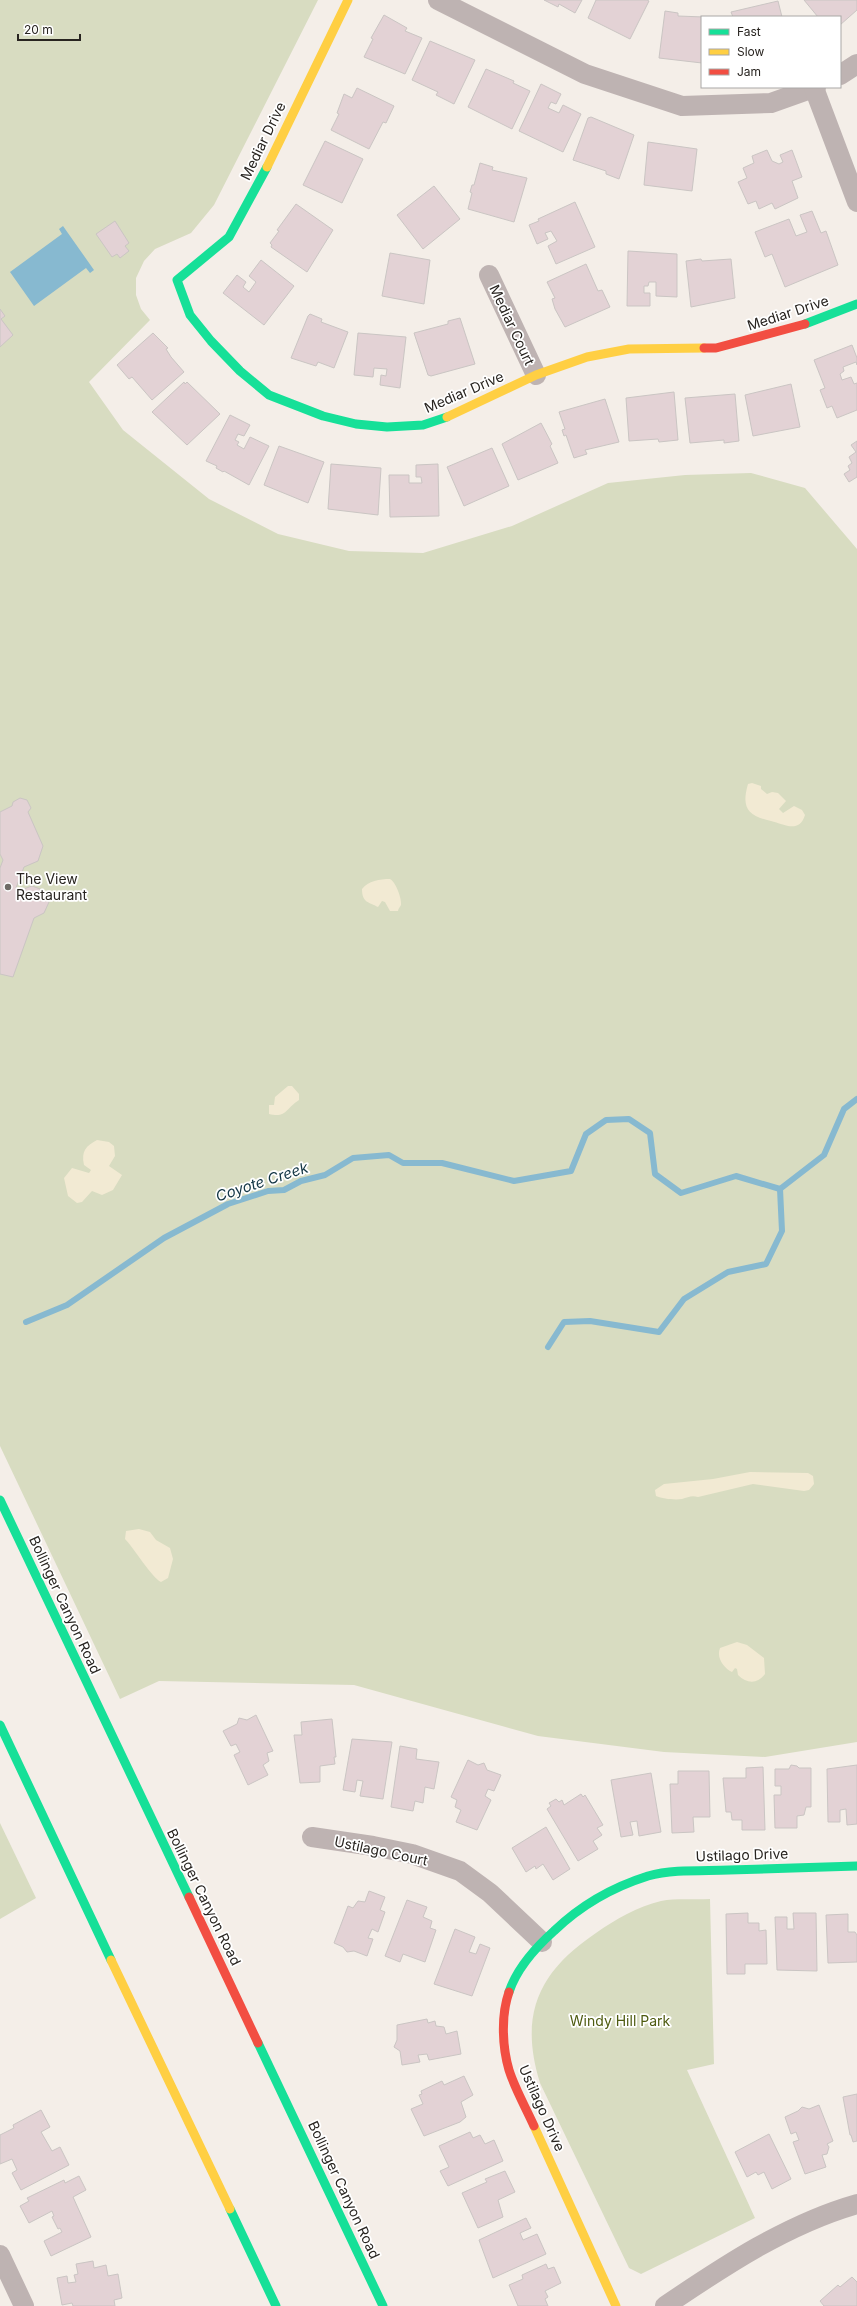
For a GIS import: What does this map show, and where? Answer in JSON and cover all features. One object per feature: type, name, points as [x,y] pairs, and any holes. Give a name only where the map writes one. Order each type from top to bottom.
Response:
[{"type":"street","name":"Mediar Drive","points":[[348,0],[260,181],[229,237],[177,280],[190,315],[211,341],[240,371],[269,395],[310,412],[356,424],[387,427],[423,425],[458,413],[536,375],[587,357],[629,349],[716,348],[806,324],[857,304]]},
{"type":"street","points":[[438,0],[585,74],[682,106],[771,103],[815,88],[857,202]]},
{"type":"street","points":[[841,74],[857,64]]},
{"type":"street","name":"Mediar Court","points":[[489,275],[536,375]]},
{"type":"street","name":"Bollinger Canyon Road","points":[[0,1500],[383,2306]]},
{"type":"street","points":[[0,1724],[276,2306]]},
{"type":"street","name":"Ustilago Court","points":[[312,1837],[373,1846],[412,1854],[460,1871],[490,1892],[542,1942]]},
{"type":"street","name":"Ustilago Drive","points":[[616,2306],[509,2070],[503,2030],[506,2003],[515,1979],[542,1942],[571,1916],[613,1889],[648,1876],[684,1871],[857,1866]]},
{"type":"street","points":[[665,2306],[727,2264],[832,2211],[857,2204]]},
{"type":"street","points":[[0,2255],[24,2306]]},
{"type":"green space","points":[[0,0],[318,0],[214,205],[191,233],[155,249],[144,261],[136,278],[136,295],[141,309],[150,320],[89,382],[123,430],[209,499],[278,534],[349,551],[423,553],[512,526],[608,483],[685,475],[751,473],[805,488],[857,549],[857,1742],[765,1757],[664,1752],[538,1736],[354,1685],[159,1681],[120,1699],[0,1446]]},
{"type":"green space","points":[[0,1823],[36,1898],[0,1919]]},
{"type":"green space","name":"Windy Hill Park","points":[[710,1899],[714,2064],[687,2070],[755,2218],[641,2274],[629,2268],[540,2083],[534,2059],[532,2036],[533,2016],[538,1997],[547,1980],[560,1963],[576,1948],[619,1918],[635,1910],[661,1901]]},
{"type":"sand","points":[[752,783],[761,786],[761,789],[767,794],[772,792],[778,793],[786,801],[779,809],[783,813],[794,806],[802,810],[805,815],[802,821],[795,826],[786,825],[763,819],[748,810],[745,799],[746,792],[748,784]]},
{"type":"sand","points":[[390,879],[396,887],[401,899],[401,905],[398,911],[390,911],[385,902],[382,901],[378,907],[369,903],[365,900],[362,894],[362,889],[371,882]]},
{"type":"sand","points":[[288,1086],[292,1086],[299,1094],[299,1100],[283,1114],[269,1114],[269,1105],[274,1105],[275,1097]]},
{"type":"sand","points":[[97,1140],[109,1142],[114,1146],[115,1156],[109,1166],[122,1175],[113,1190],[102,1195],[92,1191],[82,1202],[77,1203],[68,1196],[64,1178],[72,1168],[89,1173],[91,1170],[84,1165],[83,1156],[87,1147]]},
{"type":"sand","points":[[750,1472],[808,1473],[813,1476],[814,1484],[809,1490],[804,1491],[753,1484],[698,1497],[692,1496],[682,1499],[669,1499],[656,1496],[655,1490],[664,1484],[713,1479]]},
{"type":"sand","points":[[139,1529],[150,1532],[156,1540],[170,1548],[173,1559],[168,1578],[161,1582],[153,1575],[125,1539],[126,1531]]},
{"type":"sand","points":[[737,1642],[747,1645],[764,1658],[765,1674],[759,1680],[752,1682],[741,1678],[738,1675],[737,1669],[735,1668],[732,1672],[726,1668],[720,1659],[720,1648]]},
{"type":"water","points":[[63,226],[94,270],[90,273],[86,268],[34,306],[10,272],[62,234],[59,229]]},
{"type":"building","points":[[544,0],[582,0],[575,13],[559,4],[558,7]]},
{"type":"building","points":[[596,0],[649,1],[630,39],[588,18]]},
{"type":"building","points":[[804,0],[857,0],[857,10],[841,24],[841,16],[817,16]]},
{"type":"building","points":[[778,1],[782,16],[733,16],[731,12]]},
{"type":"building","points":[[665,11],[678,13],[678,16],[701,17],[701,63],[659,58]]},
{"type":"building","points":[[384,15],[407,28],[405,31],[422,38],[405,74],[364,57],[373,39],[371,38]]},
{"type":"building","points":[[430,41],[475,60],[454,104],[436,95],[438,92],[412,80]]},
{"type":"building","points":[[486,69],[514,81],[513,83],[530,91],[512,129],[468,107]]},
{"type":"building","points":[[541,84],[561,94],[556,104],[551,102],[548,108],[559,113],[563,105],[581,114],[563,152],[519,131]]},
{"type":"building","points":[[357,88],[394,106],[386,123],[383,122],[369,149],[331,130],[339,114],[337,113],[344,94],[352,98]]},
{"type":"building","points":[[591,117],[634,135],[619,179],[606,174],[606,171],[573,160],[588,118]]},
{"type":"building","points":[[325,141],[363,159],[342,203],[303,185]]},
{"type":"building","points":[[648,142],[697,149],[692,191],[644,185]]},
{"type":"building","points":[[767,150],[772,161],[779,164],[783,162],[780,155],[792,150],[802,177],[792,181],[798,198],[775,209],[772,203],[759,209],[756,201],[748,204],[738,182],[747,178],[743,168],[754,163],[752,156]]},
{"type":"building","points":[[480,163],[493,167],[492,170],[527,178],[514,222],[468,209],[472,193],[470,192],[472,185],[474,185]]},
{"type":"building","points":[[434,186],[460,219],[423,249],[397,215]]},
{"type":"building","points":[[575,202],[595,247],[556,264],[548,246],[557,241],[551,231],[545,233],[548,239],[537,244],[529,225],[539,221],[538,219]]},
{"type":"building","points":[[296,204],[333,230],[307,272],[271,247],[272,245],[270,243],[279,231],[277,230]]},
{"type":"building","points":[[812,211],[821,233],[826,231],[838,265],[785,287],[772,254],[765,257],[755,232],[789,219],[796,236],[807,232],[800,215]]},
{"type":"building","points":[[115,221],[129,243],[125,246],[129,251],[120,258],[117,254],[112,257],[96,234]]},
{"type":"building","points":[[628,251],[677,254],[677,297],[656,296],[656,282],[649,282],[648,286],[644,286],[644,293],[650,293],[650,306],[627,306]]},
{"type":"building","points":[[390,253],[430,260],[424,304],[382,296]]},
{"type":"building","points":[[701,259],[702,261],[731,259],[735,298],[691,307],[686,261]]},
{"type":"building","points":[[261,260],[294,286],[264,325],[223,293],[237,275],[246,282],[243,287],[249,292],[256,282],[249,276]]},
{"type":"building","points":[[586,264],[598,291],[602,290],[610,307],[565,327],[555,309],[552,299],[555,298],[547,282]]},
{"type":"building","points":[[0,309],[5,316],[1,319],[13,335],[0,347]]},
{"type":"building","points":[[310,314],[322,319],[321,322],[348,332],[334,368],[318,362],[316,366],[291,358]]},
{"type":"building","points":[[460,318],[475,364],[431,376],[428,375],[414,333],[448,324],[448,321]]},
{"type":"building","points":[[153,333],[168,348],[166,349],[171,357],[184,372],[152,400],[132,377],[129,379],[117,365]]},
{"type":"building","points":[[358,333],[406,337],[400,388],[380,385],[381,375],[386,376],[387,369],[374,368],[373,377],[354,375]]},
{"type":"building","points":[[852,345],[857,358],[857,365],[856,362],[843,367],[844,371],[840,374],[842,380],[851,377],[854,384],[857,383],[857,410],[837,418],[832,406],[827,408],[820,390],[825,388],[814,360]]},
{"type":"building","points":[[184,382],[185,384],[187,382],[220,414],[187,445],[152,412]]},
{"type":"building","points":[[791,384],[800,427],[753,436],[745,395]]},
{"type":"building","points":[[674,392],[678,440],[659,442],[658,439],[629,441],[626,398]]},
{"type":"building","points":[[735,394],[739,441],[724,443],[724,440],[690,443],[685,398]]},
{"type":"building","points":[[605,399],[619,442],[585,450],[587,454],[574,458],[566,435],[564,436],[562,430],[565,429],[559,412]]},
{"type":"building","points":[[230,415],[250,425],[244,436],[238,434],[235,440],[239,442],[237,445],[244,449],[250,437],[269,446],[249,485],[224,471],[223,472],[216,468],[217,466],[206,461]]},
{"type":"building","points":[[541,423],[552,444],[550,446],[558,463],[518,480],[502,444]]},
{"type":"building","points":[[857,441],[857,477],[849,482],[844,474],[850,470],[848,466],[852,463],[849,457],[856,452],[851,445]]},
{"type":"building","points":[[279,446],[324,462],[308,503],[264,485]]},
{"type":"building","points":[[492,448],[509,486],[464,506],[447,467]]},
{"type":"building","points":[[331,464],[381,468],[378,515],[328,509]]},
{"type":"building","points":[[438,464],[439,516],[390,517],[389,475],[409,475],[409,483],[422,483],[421,477],[416,477],[416,465]]},
{"type":"building","name":"The View Restaurant","points":[[20,798],[27,800],[31,808],[28,812],[43,846],[38,861],[24,867],[16,888],[21,890],[32,886],[43,890],[49,902],[44,913],[34,918],[13,977],[0,974],[0,868],[3,860],[0,854],[0,812],[12,806],[13,802]]},
{"type":"building","points":[[256,1715],[273,1751],[267,1753],[269,1761],[263,1765],[268,1775],[248,1785],[234,1755],[240,1752],[236,1744],[231,1746],[223,1731],[237,1724],[239,1718],[247,1720]]},
{"type":"building","points":[[332,1719],[336,1757],[334,1757],[335,1764],[320,1766],[320,1782],[300,1783],[294,1735],[302,1735],[301,1722]]},
{"type":"building","points":[[352,1739],[392,1742],[383,1799],[360,1796],[363,1781],[357,1780],[355,1792],[343,1790]]},
{"type":"building","points":[[400,1746],[417,1749],[416,1759],[439,1762],[434,1789],[425,1787],[423,1803],[415,1801],[413,1811],[391,1807]]},
{"type":"building","points":[[468,1760],[478,1765],[484,1763],[487,1770],[501,1775],[494,1791],[488,1789],[485,1796],[491,1800],[477,1830],[456,1822],[461,1810],[455,1807],[457,1800],[451,1797]]},
{"type":"building","points":[[791,1765],[799,1768],[811,1768],[811,1807],[806,1807],[804,1815],[797,1816],[797,1828],[775,1828],[774,1795],[781,1795],[781,1786],[775,1786],[775,1769],[789,1769]]},
{"type":"building","points":[[857,1765],[857,1824],[847,1825],[846,1809],[840,1810],[840,1822],[828,1822],[827,1769]]},
{"type":"building","points":[[763,1767],[765,1830],[742,1830],[742,1820],[732,1820],[731,1812],[726,1812],[723,1778],[746,1778],[746,1768]]},
{"type":"building","points":[[678,1771],[709,1771],[710,1817],[693,1817],[694,1832],[672,1833],[670,1784],[678,1784]]},
{"type":"building","points":[[651,1773],[661,1832],[639,1836],[637,1821],[630,1822],[633,1835],[621,1837],[611,1780]]},
{"type":"building","points":[[581,1794],[583,1797],[585,1795],[603,1825],[597,1828],[602,1835],[593,1841],[598,1849],[578,1861],[547,1809],[551,1806],[549,1803],[556,1799],[559,1802],[562,1800],[564,1805]]},
{"type":"building","points":[[546,1827],[570,1869],[553,1880],[543,1864],[536,1869],[535,1866],[526,1872],[512,1848]]},
{"type":"building","points":[[369,1891],[385,1897],[380,1910],[385,1912],[378,1932],[372,1929],[368,1938],[373,1939],[367,1956],[354,1951],[347,1952],[343,1947],[334,1943],[348,1906],[353,1908],[358,1901],[365,1902]]},
{"type":"building","points":[[407,1900],[427,1907],[423,1917],[432,1921],[430,1928],[436,1930],[425,1962],[403,1954],[400,1962],[385,1956]]},
{"type":"building","points":[[748,1913],[748,1923],[759,1923],[759,1931],[766,1930],[767,1964],[745,1964],[745,1974],[727,1974],[726,1914]]},
{"type":"building","points":[[793,1913],[816,1913],[817,1971],[777,1970],[775,1917],[787,1917],[787,1929],[794,1929]]},
{"type":"building","points":[[848,1914],[848,1932],[855,1932],[857,1935],[857,1962],[828,1963],[826,1915]]},
{"type":"building","points":[[455,1929],[475,1937],[469,1952],[476,1954],[480,1944],[490,1948],[472,1996],[434,1984]]},
{"type":"building","points":[[427,2019],[428,2023],[435,2021],[436,2026],[444,2027],[446,2034],[457,2031],[461,2054],[429,2060],[427,2054],[418,2055],[420,2062],[402,2065],[400,2051],[394,2047],[397,2040],[397,2025]]},
{"type":"building","points":[[464,2076],[473,2095],[461,2102],[466,2117],[460,2122],[424,2136],[411,2109],[423,2104],[419,2095],[422,2094],[421,2091],[442,2081],[444,2085]]},
{"type":"building","points":[[857,2094],[857,2141],[853,2142],[850,2135],[843,2097]]},
{"type":"building","points":[[819,2105],[833,2141],[827,2144],[829,2147],[827,2154],[822,2155],[826,2167],[805,2174],[793,2142],[799,2140],[796,2132],[791,2134],[785,2117],[798,2111],[802,2107],[809,2109]]},
{"type":"building","points":[[41,2110],[50,2127],[41,2132],[52,2151],[60,2147],[69,2165],[21,2190],[12,2173],[17,2170],[12,2159],[0,2164],[0,2135],[14,2128],[13,2125]]},
{"type":"building","points":[[470,2132],[473,2138],[480,2135],[485,2144],[494,2140],[503,2161],[448,2186],[440,2171],[449,2167],[439,2146]]},
{"type":"building","points":[[769,2134],[791,2179],[772,2189],[764,2172],[758,2175],[756,2172],[747,2177],[735,2152]]},
{"type":"building","points":[[505,2171],[515,2192],[498,2200],[503,2217],[478,2228],[462,2193],[487,2182],[485,2179]]},
{"type":"building","points":[[79,2176],[86,2190],[73,2197],[91,2237],[51,2256],[44,2241],[62,2232],[60,2228],[58,2229],[52,2217],[54,2216],[52,2211],[29,2223],[20,2206],[29,2201],[27,2198],[64,2180],[65,2183]]},
{"type":"building","points":[[526,2218],[531,2228],[520,2233],[523,2240],[537,2234],[546,2254],[493,2278],[479,2240]]},
{"type":"building","points":[[93,2261],[94,2268],[106,2265],[108,2276],[118,2274],[122,2298],[114,2300],[115,2306],[73,2306],[72,2303],[62,2305],[57,2278],[67,2276],[68,2283],[76,2282],[74,2275],[78,2274],[76,2264]]},
{"type":"building","points":[[546,2264],[548,2269],[554,2267],[561,2283],[545,2291],[548,2297],[545,2299],[548,2306],[518,2306],[509,2285],[523,2279],[522,2275]]},
{"type":"building","points":[[852,2277],[857,2282],[857,2306],[824,2306],[820,2301],[838,2285],[840,2287]]},
{"type":"waterway","name":"Coyote Creek","points":[[780,1189],[824,1155],[844,1109],[857,1099]]},
{"type":"waterway","name":"Coyote Creek","points":[[26,1322],[67,1305],[164,1238],[228,1204],[268,1191],[284,1190],[301,1181],[325,1175],[353,1158],[389,1155],[403,1163],[442,1163],[514,1181],[571,1171],[586,1134],[606,1120],[629,1119],[650,1133],[655,1174],[681,1193],[736,1176],[780,1189]]},
{"type":"waterway","points":[[548,1347],[564,1322],[590,1321],[659,1332],[684,1299],[728,1272],[766,1264],[782,1231],[780,1189]]},
{"type":"traffic: fast","points":[[267,167],[229,237],[177,280],[190,315],[211,341],[240,371],[269,395],[323,416],[356,424],[387,427],[423,425],[447,417]]},
{"type":"traffic: fast","points":[[805,324],[857,304]]},
{"type":"traffic: fast","points":[[0,1500],[189,1897]]},
{"type":"traffic: fast","points":[[0,1725],[111,1960]]},
{"type":"traffic: fast","points":[[509,1992],[512,1983],[527,1959],[540,1944],[564,1922],[598,1898],[635,1880],[648,1876],[678,1871],[857,1866]]},
{"type":"traffic: fast","points":[[258,2043],[383,2306]]},
{"type":"traffic: fast","points":[[230,2209],[276,2306]]},
{"type":"traffic: slow","points":[[267,167],[348,0]]},
{"type":"traffic: slow","points":[[447,417],[536,375],[587,357],[629,349],[704,348]]},
{"type":"traffic: slow","points":[[111,1960],[230,2209]]},
{"type":"traffic: slow","points":[[534,2126],[616,2306]]},
{"type":"traffic: jam","points":[[704,348],[716,348],[805,324]]},
{"type":"traffic: jam","points":[[189,1897],[258,2043]]},
{"type":"traffic: jam","points":[[509,1992],[506,2001],[503,2031],[505,2051],[514,2084],[534,2126]]},
{"type":"place","name":"The View Restaurant","points":[[8,887]]}]
